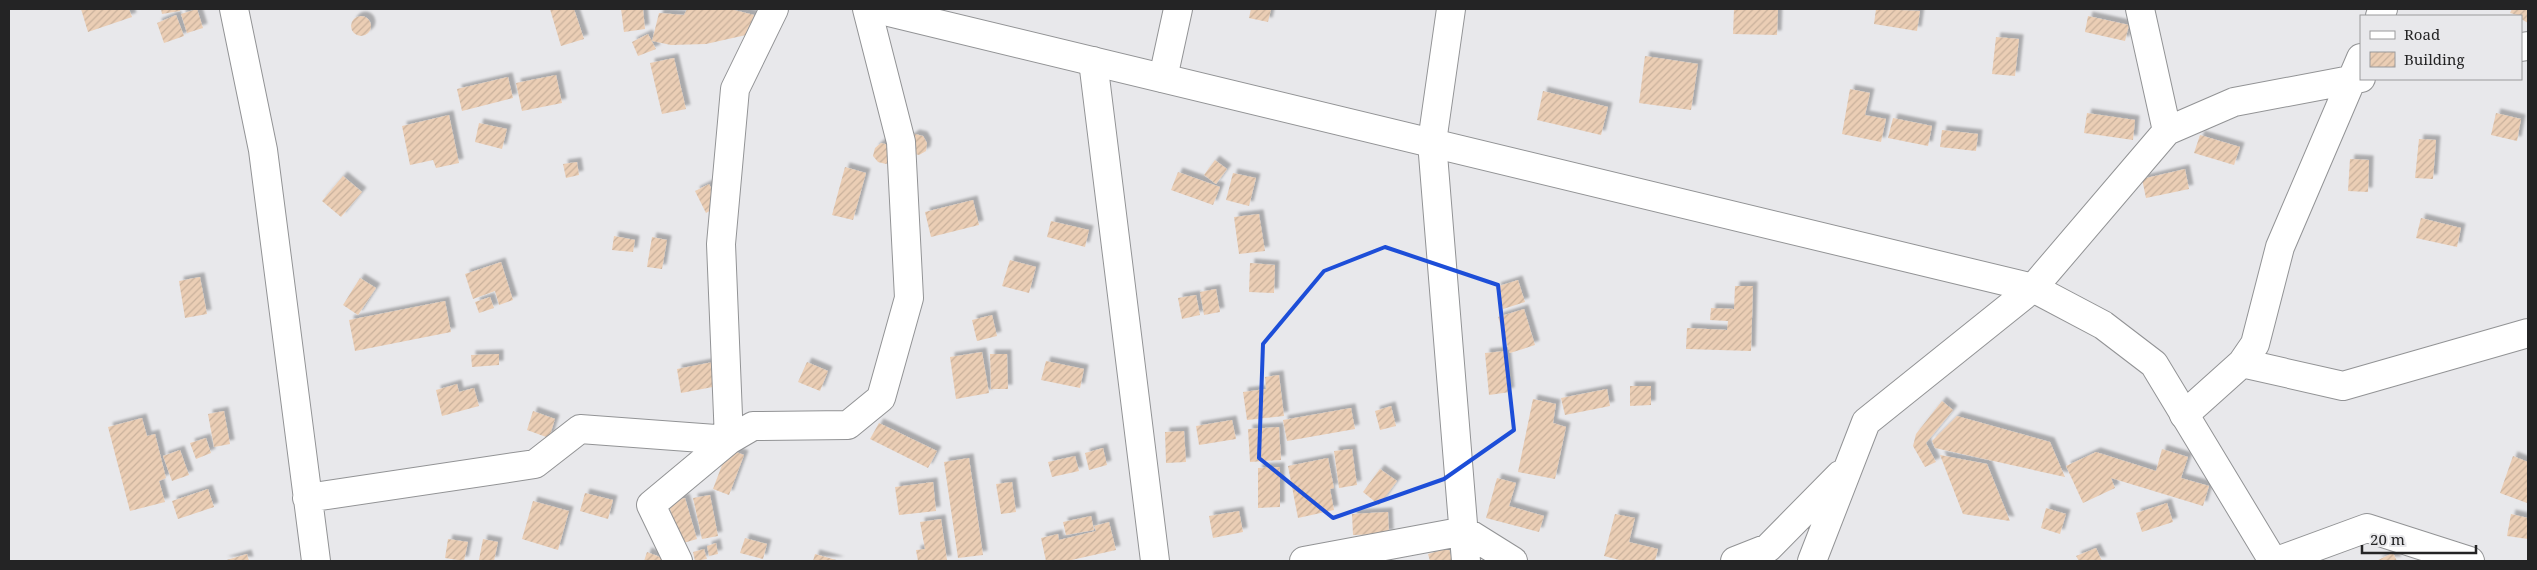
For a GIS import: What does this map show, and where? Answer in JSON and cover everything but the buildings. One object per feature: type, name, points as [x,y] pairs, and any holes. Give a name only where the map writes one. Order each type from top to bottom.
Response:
[{"type":"street","points":[[234,9],[263,150],[316,561]]},
{"type":"street","points":[[729,440],[721,244],[735,89],[774,9]]},
{"type":"street","points":[[678,561],[650,505],[729,440],[753,426],[848,425],[880,398],[909,298],[901,142],[867,9]]},
{"type":"street","points":[[876,9],[939,16],[1093,61],[2033,288],[2103,325],[2154,364],[2275,561],[2367,528],[2470,561]]},
{"type":"street","points":[[1163,78],[1178,9]]},
{"type":"street","points":[[1451,9],[1432,142],[1466,561]]},
{"type":"street","points":[[2140,9],[2166,131]]},
{"type":"street","points":[[1093,61],[1155,561]]},
{"type":"street","points":[[1812,561],[1866,422],[2033,288],[2166,131],[2234,102],[2357,72]]},
{"type":"street","points":[[2184,414],[2242,363],[2255,344],[2280,247],[2357,72]]},
{"type":"street","points":[[2242,363],[2343,386],[2528,333]]},
{"type":"street","points":[[308,498],[535,464],[580,429],[729,440]]},
{"type":"street","points":[[1735,561],[1768,548],[1848,466]]},
{"type":"street","points":[[1304,561],[1465,531],[1513,561]]},
{"type":"highlighted area","points":[[1385,247],[1498,285],[1514,430],[1444,479],[1333,518],[1259,458],[1263,344],[1324,271]]}]
